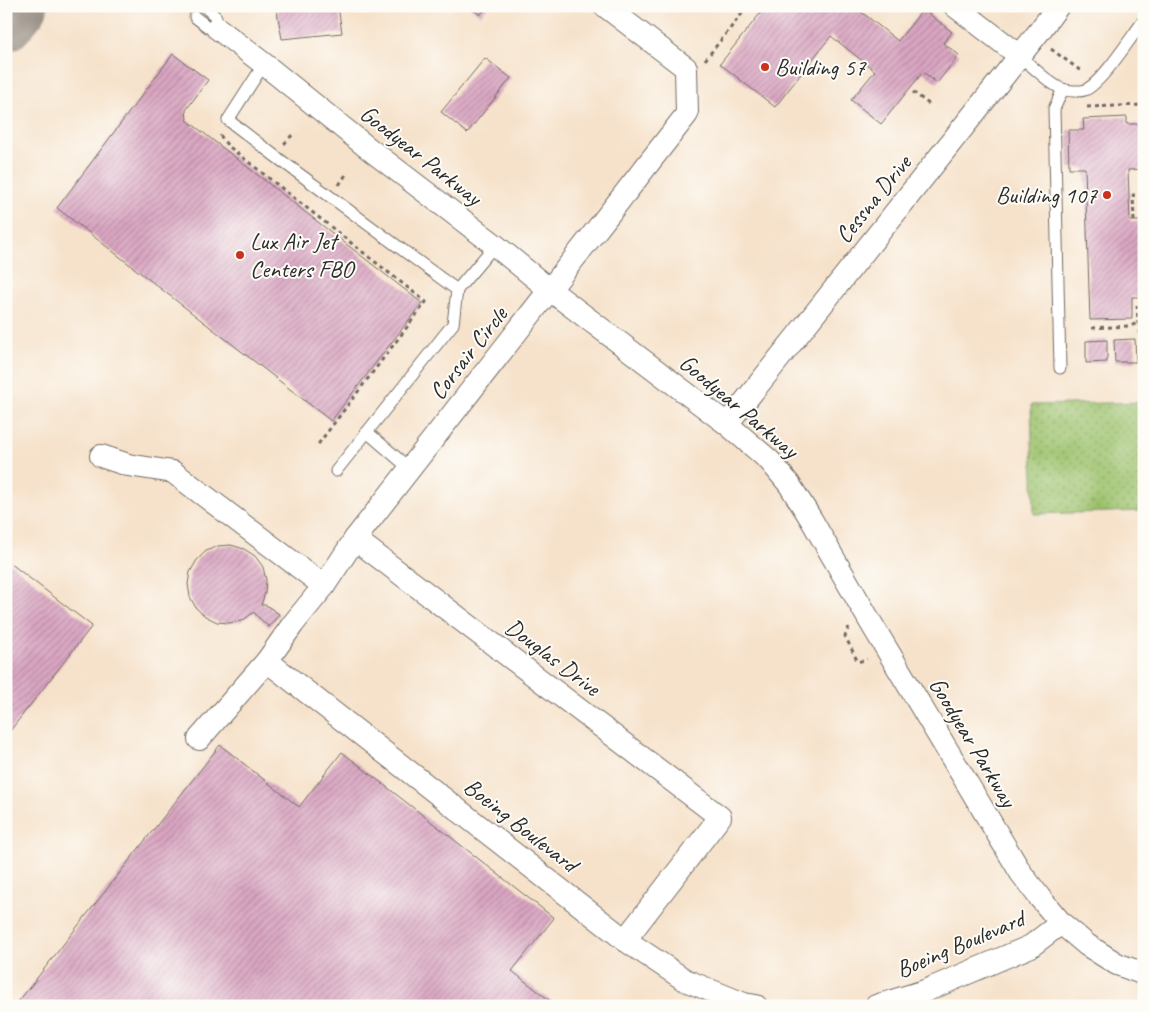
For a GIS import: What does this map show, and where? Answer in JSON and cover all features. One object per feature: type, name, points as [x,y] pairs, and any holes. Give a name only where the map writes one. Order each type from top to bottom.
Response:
[{"type":"street","name":"Corsair Circle","points":[[199,739],[267,661],[293,624],[324,586],[355,539],[687,114],[686,68],[605,6]]},
{"type":"street","points":[[956,6],[1020,56]]},
{"type":"street","name":"Cessna Drive","points":[[727,424],[1058,6]]},
{"type":"street","name":"Goodyear Parkway","points":[[217,28],[550,290],[727,424],[770,461],[789,484],[811,519],[1021,873],[1061,923],[1087,945],[1117,964],[1144,974]]},
{"type":"street","points":[[101,456],[128,465],[173,472],[324,586]]},
{"type":"street","name":"Douglas Drive","points":[[355,539],[720,817],[624,940]]},
{"type":"street","name":"Boeing Boulevard","points":[[267,661],[624,940],[685,980],[744,1004],[756,1006]]},
{"type":"street","name":"Boeing Boulevard","points":[[876,1006],[925,991],[1031,946],[1061,923]]},
{"type":"lane","points":[[195,17],[208,27],[217,28],[216,17],[204,6]]},
{"type":"lane","points":[[1020,56],[1063,89],[1083,91],[1094,85],[1144,20]]},
{"type":"lane","points":[[264,64],[228,120],[457,290]]},
{"type":"lane","points":[[1060,368],[1054,109],[1063,89]]},
{"type":"lane","points":[[336,471],[453,324],[457,290],[495,245]]},
{"type":"lane","points":[[367,432],[410,470]]},
{"type":"path","points":[[701,64],[748,6]]},
{"type":"path","points":[[1045,44],[1081,71]]},
{"type":"path","points":[[913,92],[930,105]]},
{"type":"path","points":[[1087,107],[1144,105]]},
{"type":"path","points":[[217,130],[227,145],[426,302],[316,447]]},
{"type":"path","points":[[284,145],[294,133]]},
{"type":"path","points":[[1134,221],[1133,195],[1144,194]]},
{"type":"path","points":[[1142,402],[1141,322],[1137,304],[1144,304]]},
{"type":"path","points":[[1092,328],[1130,326],[1141,322]]},
{"type":"path","points":[[845,636],[852,619]]},
{"type":"green space","points":[[1144,402],[1144,511],[1034,514],[1031,405]]},
{"type":"building","points":[[276,6],[338,6],[342,33],[282,39]]},
{"type":"building","points":[[469,6],[488,6],[480,15]]},
{"type":"building","name":"Building 57","points":[[766,6],[777,6],[782,10],[785,6],[854,6],[898,41],[923,9],[952,32],[943,43],[959,55],[937,83],[923,72],[881,124],[851,100],[875,71],[831,36],[775,107],[720,64]]},
{"type":"building","name":"Lux Air Jet Centers FBO","points":[[173,54],[208,80],[186,110],[187,120],[422,303],[331,421],[57,208]]},
{"type":"building","points":[[485,58],[511,78],[467,133],[441,112]]},
{"type":"building","name":"Building 107","points":[[1127,117],[1127,124],[1144,124],[1144,169],[1128,170],[1130,221],[1144,221],[1144,297],[1132,297],[1132,319],[1090,320],[1085,168],[1069,168],[1068,130],[1084,130],[1083,119]]},
{"type":"building","points":[[1135,339],[1136,362],[1115,362],[1114,340]]},
{"type":"building","points":[[1107,340],[1107,362],[1086,363],[1086,341]]},
{"type":"building","points":[[231,545],[244,549],[255,556],[263,567],[266,580],[265,593],[261,605],[266,605],[279,614],[269,627],[254,612],[242,621],[217,622],[205,616],[196,608],[190,597],[188,584],[190,572],[197,560],[206,551],[218,546]]},
{"type":"building","points":[[6,560],[92,626],[6,736]]},
{"type":"building","points":[[220,745],[299,807],[342,752],[554,918],[512,971],[557,1006],[15,1006]]},
{"type":"taxiway","points":[[6,23],[20,6]]},
{"type":"place","name":"Building 57","points":[[765,67]]},
{"type":"place","name":"Building 107","points":[[1107,195]]},
{"type":"place","name":"Lux Air Jet Centers FBO","points":[[240,255]]}]
